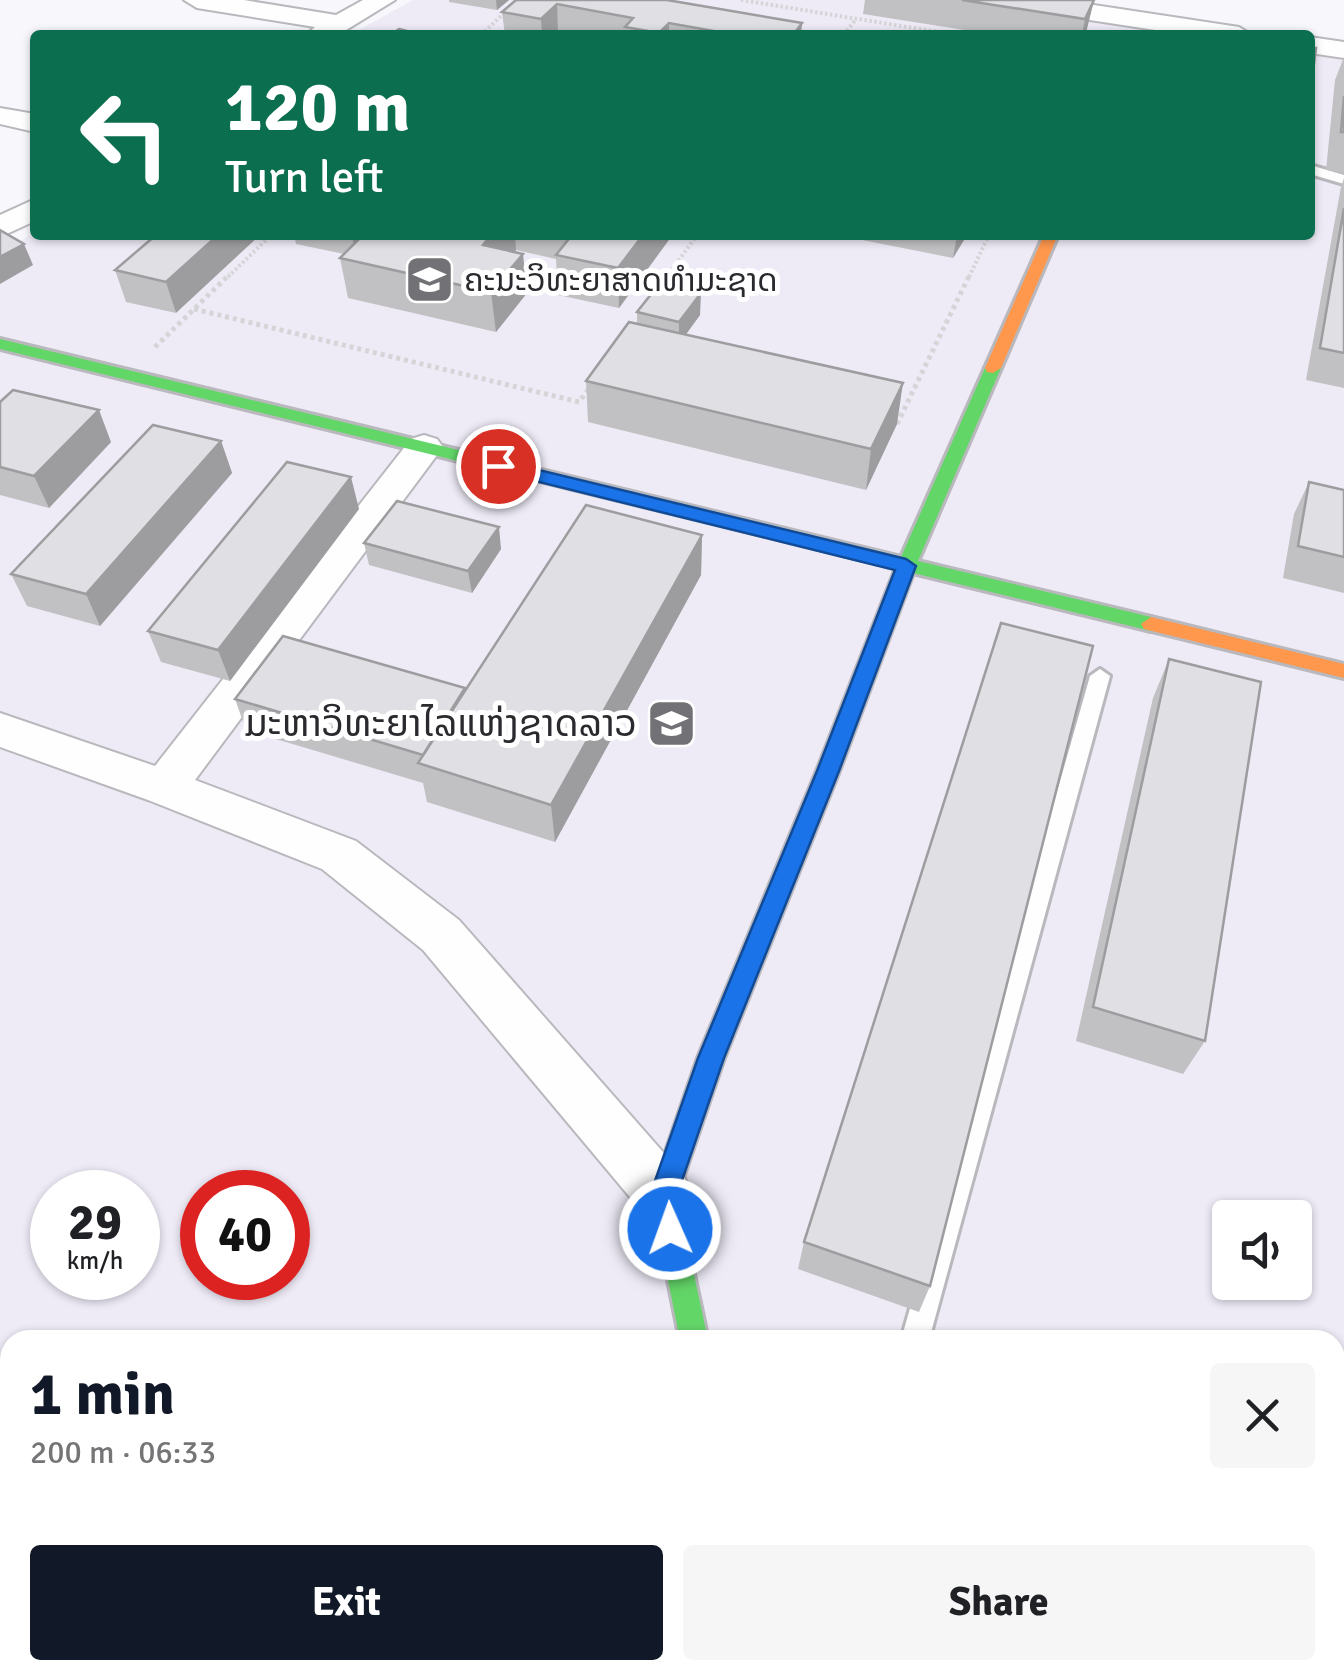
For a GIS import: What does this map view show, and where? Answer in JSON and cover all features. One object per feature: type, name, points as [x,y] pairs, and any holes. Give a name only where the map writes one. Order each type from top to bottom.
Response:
[{"type":"street","points":[[198,0],[329,29],[382,0]]},
{"type":"street","points":[[1011,0],[1142,28],[1170,30]]},
{"type":"street","points":[[1315,47],[1344,50]]},
{"type":"street","points":[[0,116],[30,122]]},
{"type":"street","points":[[0,228],[30,211]]},
{"type":"street","points":[[664,1195],[711,1058],[828,771],[906,566],[1049,240]]},
{"type":"street","points":[[0,344],[1344,671]]},
{"type":"street","points":[[164,787],[424,448]]},
{"type":"street","points":[[0,730],[164,787],[339,855],[441,935],[664,1195],[692,1330]]},
{"type":"lane","points":[[1315,171],[1344,180]]},
{"type":"lane","points":[[919,1330],[1100,676]]},
{"type":"path","points":[[486,30],[518,0]]},
{"type":"path","points":[[740,0],[925,30]]},
{"type":"path","points":[[848,30],[856,19]]},
{"type":"path","points":[[125,375],[266,240]]},
{"type":"path","points":[[654,296],[693,240]]},
{"type":"path","points":[[896,424],[987,240]]},
{"type":"path","points":[[194,309],[579,402],[590,387]]},
{"type":"shaded area","points":[[413,0],[956,0],[1150,30],[359,30]]},
{"type":"shaded area","name":"ມະຫາວິທະຍາໄລແຫ່ງຊາດລາວ","points":[[1315,56],[1344,60],[1344,1330],[0,1330],[0,254],[30,235],[30,240],[1315,240]]},
{"type":"building","points":[[516,0],[667,0],[802,23],[797,30],[708,30],[669,23],[662,30],[642,30],[625,27],[633,18],[557,4],[541,19],[502,12]]},
{"type":"building","points":[[962,0],[1094,0],[1085,19]]},
{"type":"building","points":[[1344,208],[1344,353],[1320,348]]},
{"type":"building","points":[[0,230],[24,244],[0,257]]},
{"type":"building","points":[[150,240],[212,240],[166,282],[115,270]]},
{"type":"building","points":[[358,240],[487,240],[483,245],[523,254],[491,292],[340,258]]},
{"type":"building","points":[[568,240],[639,240],[618,268],[556,255]]},
{"type":"building","points":[[660,283],[701,293],[679,322],[637,312]]},
{"type":"building","points":[[629,322],[903,383],[871,449],[586,381]]},
{"type":"building","points":[[13,390],[99,410],[34,476],[0,467],[0,402]]},
{"type":"building","points":[[153,425],[221,441],[86,594],[11,574]]},
{"type":"building","points":[[287,462],[351,477],[218,650],[148,631]]},
{"type":"building","points":[[1309,482],[1344,490],[1344,557],[1298,546]]},
{"type":"building","points":[[397,501],[499,527],[468,571],[364,543]]},
{"type":"building","points":[[586,505],[702,535],[551,805],[418,763]]},
{"type":"building","points":[[1001,623],[1093,646],[930,1286],[804,1242]]},
{"type":"building","points":[[283,636],[465,688],[423,755],[235,699]]},
{"type":"building","points":[[1169,659],[1261,682],[1205,1041],[1093,1007]]},
{"type":"traffic: fast","points":[[0,344],[1151,624]]},
{"type":"traffic: fast","points":[[692,1330],[664,1195],[711,1058],[828,771],[906,566],[993,368]]},
{"type":"traffic: slow","points":[[993,368],[1049,240]]},
{"type":"traffic: slow","points":[[1151,624],[1344,671]]},
{"type":"place","name":"ຄະນະວິທະຍາສາດທຳມະຊາດ","points":[[429,280]]},
{"type":"place","name":"ມະຫາວິທະຍາໄລແຫ່ງຊາດລາວ","points":[[672,723]]},
{"type":"route","points":[[498,466],[906,566],[828,771],[711,1058],[664,1195],[670,1229]]}]
